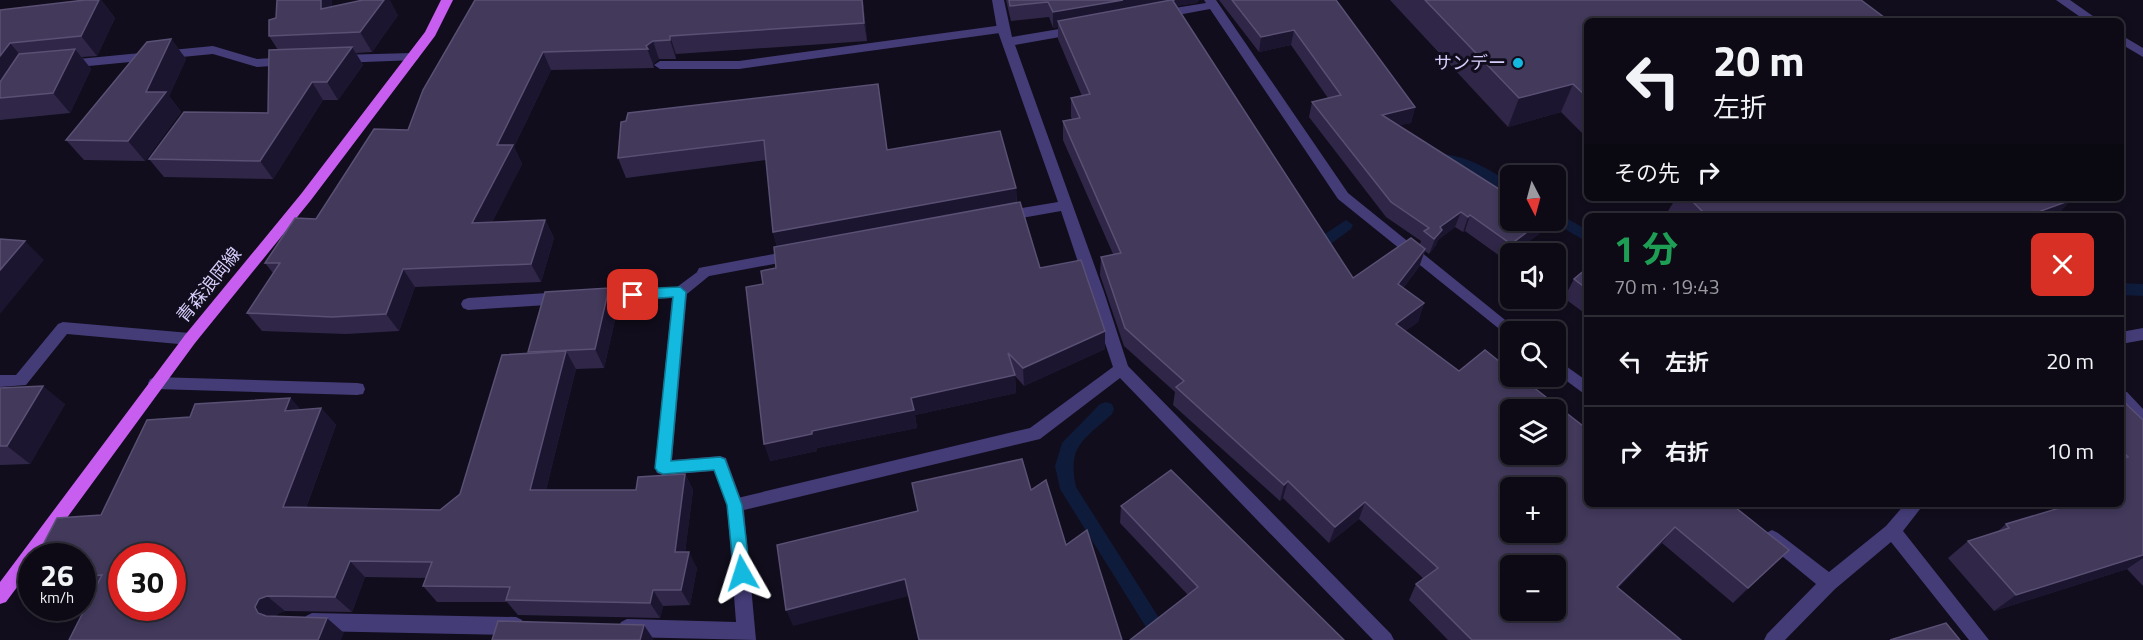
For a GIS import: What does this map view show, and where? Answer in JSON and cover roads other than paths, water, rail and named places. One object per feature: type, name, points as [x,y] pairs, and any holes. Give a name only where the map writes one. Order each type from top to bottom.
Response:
[{"type":"main road","name":"青森浪岡線","points":[[0,596],[156,383],[306,197],[431,33],[447,0]]},
{"type":"street","points":[[998,0],[1006,35],[1121,369],[1386,640]]},
{"type":"street","points":[[2062,0],[2089,18]]},
{"type":"street","points":[[1144,18],[1211,3],[1343,196],[1500,322]]},
{"type":"street","points":[[660,65],[739,64],[1088,28]]},
{"type":"street","points":[[2124,41],[2143,53]]},
{"type":"street","points":[[53,66],[213,50],[257,63],[302,61]]},
{"type":"street","points":[[324,60],[413,57]]},
{"type":"street","points":[[984,220],[1066,205]]},
{"type":"street","points":[[468,304],[680,292],[704,272],[809,253]]},
{"type":"street","points":[[605,628],[747,635],[735,505],[720,463],[663,468],[680,292]]},
{"type":"street","points":[[0,381],[20,381],[63,328],[190,339]]},
{"type":"street","points":[[2124,337],[2143,334]]},
{"type":"street","points":[[735,505],[1034,434],[1121,369]]},
{"type":"street","points":[[1566,373],[1584,388]]},
{"type":"street","points":[[156,383],[357,389]]},
{"type":"street","points":[[2124,400],[2143,419]]},
{"type":"street","points":[[1773,640],[1828,583],[1892,531],[1913,507]]},
{"type":"street","points":[[1757,525],[1828,583]]},
{"type":"street","points":[[1892,531],[1980,640]]},
{"type":"street","points":[[297,621],[534,626]]},
{"type":"waterway","points":[[1432,159],[1454,159],[1464,162],[1500,183]]},
{"type":"waterway","points":[[1566,223],[1584,235]]},
{"type":"waterway","points":[[1312,250],[1346,225]]},
{"type":"waterway","points":[[2124,289],[2143,290]]},
{"type":"waterway","points":[[1106,409],[1070,443],[1063,466],[1068,489],[1164,640]]},
{"type":"place","name":"サンデー","points":[[1518,63]]}]
